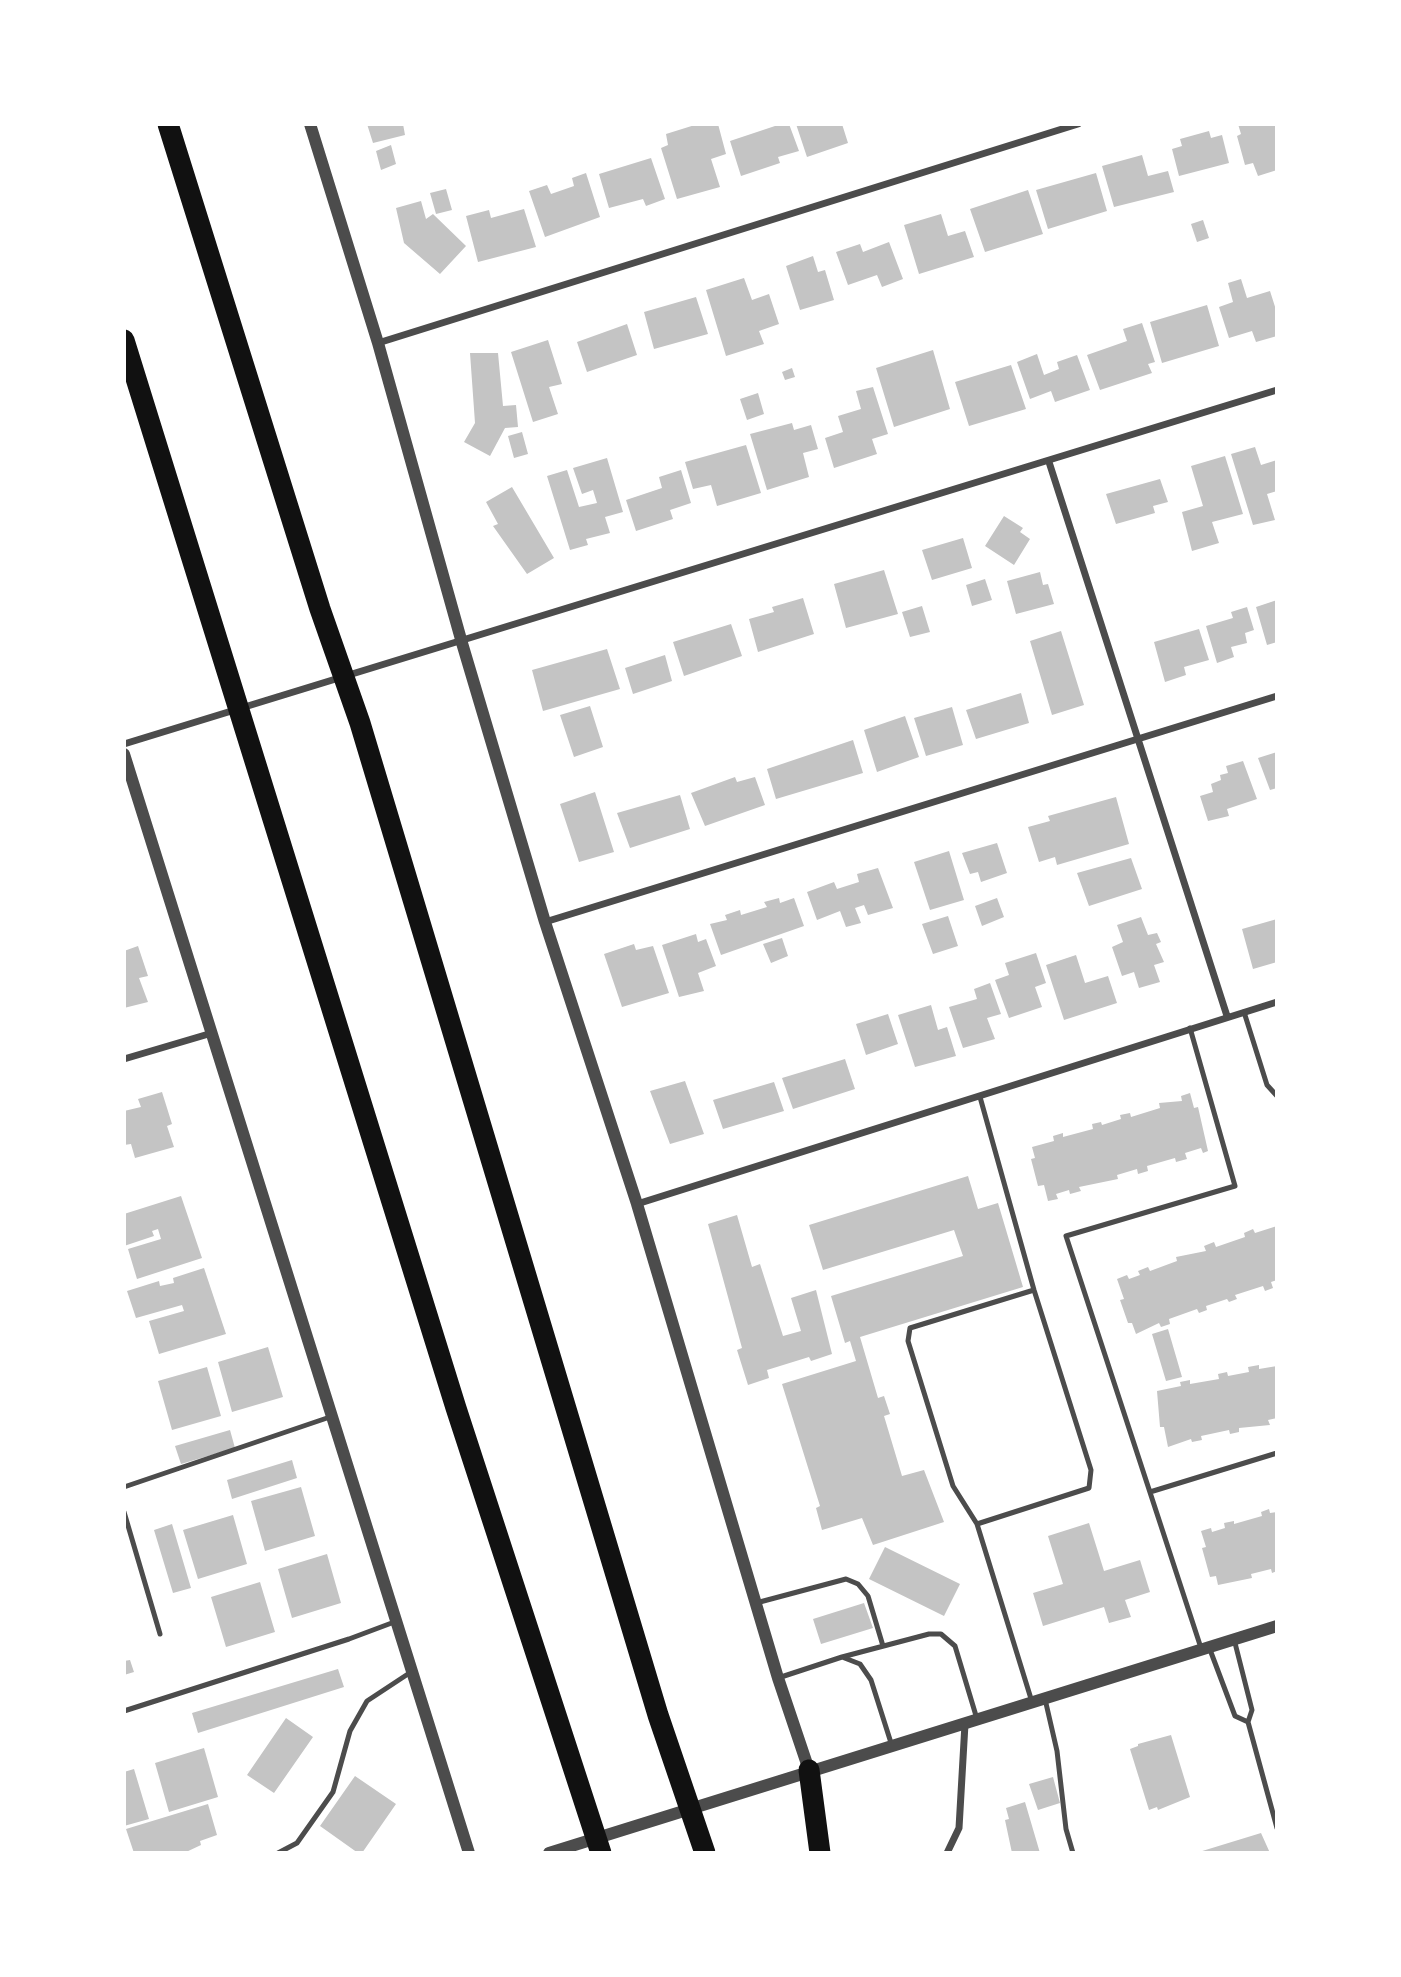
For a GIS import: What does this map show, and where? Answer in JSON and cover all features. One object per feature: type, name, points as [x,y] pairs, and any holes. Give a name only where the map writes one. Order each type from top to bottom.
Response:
[{"type":"highway","points":[[168,124],[320,609],[360,723],[658,1715],[705,1853]]},
{"type":"highway","points":[[124,340],[456,1408],[601,1853]]},
{"type":"highway","points":[[809,1770],[820,1853]]},
{"type":"street","points":[[310,124],[378,343],[462,643],[545,922],[637,1204],[778,1678],[809,1770]]},
{"type":"street","points":[[378,343],[1078,124]]},
{"type":"street","points":[[124,744],[462,643],[1277,390]]},
{"type":"street","points":[[1049,462],[1227,1016]]},
{"type":"street","points":[[545,922],[1277,696]]},
{"type":"street","points":[[124,754],[469,1853]]},
{"type":"street","points":[[637,1204],[1277,1002]]},
{"type":"street","points":[[124,1059],[212,1033]]},
{"type":"street","points":[[549,1853],[1277,1626]]},
{"type":"street","points":[[947,1853],[959,1828],[971,1722]]},
{"type":"lane","points":[[1244,1012],[1267,1085],[1277,1096]]},
{"type":"lane","points":[[1190,1028],[1235,1186],[1066,1236],[1150,1492],[1205,1647],[1235,1717],[1248,1722]]},
{"type":"lane","points":[[977,1524],[1090,1488],[1091,1470],[1034,1290],[980,1097]]},
{"type":"lane","points":[[1034,1290],[910,1328],[908,1342],[953,1486],[977,1524],[1057,1751],[1066,1829],[1073,1853]]},
{"type":"lane","points":[[124,1487],[332,1416]]},
{"type":"lane","points":[[1150,1492],[1277,1453]]},
{"type":"lane","points":[[124,1512],[160,1634]]},
{"type":"lane","points":[[756,1603],[846,1579],[858,1584],[868,1596],[883,1646]]},
{"type":"lane","points":[[124,1711],[349,1639],[397,1620]]},
{"type":"lane","points":[[778,1678],[842,1657],[929,1634],[941,1634],[955,1646],[971,1722]]},
{"type":"lane","points":[[1234,1639],[1252,1710],[1248,1722],[1277,1828]]},
{"type":"lane","points":[[842,1657],[860,1664],[871,1680],[891,1746]]},
{"type":"lane","points":[[278,1853],[298,1843],[333,1792],[349,1731],[367,1701],[412,1671]]},
{"type":"building","points":[[367,124],[403,124],[405,135],[373,143]]},
{"type":"building","points":[[698,124],[718,124],[726,154],[711,159],[720,187],[677,199],[661,148],[668,145],[666,134]]},
{"type":"building","points":[[781,124],[789,124],[799,151],[778,157],[780,163],[741,176],[730,141]]},
{"type":"building","points":[[796,124],[842,124],[848,143],[807,157]]},
{"type":"building","points":[[1238,124],[1277,124],[1277,170],[1258,176],[1253,163],[1245,165],[1237,136],[1241,134]]},
{"type":"building","points":[[1209,131],[1211,138],[1222,135],[1229,163],[1179,176],[1172,149],[1182,146],[1180,139]]},
{"type":"building","points":[[391,145],[396,164],[381,170],[376,151]]},
{"type":"building","points":[[1142,155],[1148,176],[1168,171],[1174,192],[1114,207],[1102,166]]},
{"type":"building","points":[[651,158],[665,199],[646,206],[643,199],[609,208],[599,174]]},
{"type":"building","points":[[586,173],[600,217],[545,237],[529,191],[547,185],[551,194],[574,186],[572,178]]},
{"type":"building","points":[[1096,173],[1107,211],[1048,229],[1036,190]]},
{"type":"building","points":[[446,189],[452,210],[436,214],[430,193]]},
{"type":"building","points":[[1028,190],[1043,234],[985,252],[970,209]]},
{"type":"building","points":[[421,201],[426,219],[433,214],[466,246],[440,274],[404,243],[396,208]]},
{"type":"building","points":[[524,209],[536,247],[478,262],[466,216],[489,210],[491,218]]},
{"type":"building","points":[[941,214],[948,236],[965,231],[974,257],[919,274],[904,225]]},
{"type":"building","points":[[1203,220],[1209,238],[1197,242],[1191,224]]},
{"type":"building","points":[[889,242],[903,279],[882,287],[877,275],[848,285],[836,252],[860,244],[863,252]]},
{"type":"building","points":[[813,256],[818,272],[825,270],[834,300],[800,310],[786,266]]},
{"type":"building","points":[[744,278],[752,300],[769,294],[779,324],[759,331],[764,344],[726,356],[706,290]]},
{"type":"building","points":[[1241,279],[1247,298],[1270,291],[1277,313],[1277,336],[1256,342],[1252,331],[1229,338],[1219,307],[1233,302],[1228,283]]},
{"type":"building","points":[[696,297],[708,334],[654,349],[644,312]]},
{"type":"building","points":[[1207,305],[1219,346],[1162,363],[1150,322]]},
{"type":"building","points":[[1142,323],[1155,362],[1148,364],[1152,373],[1100,390],[1087,355],[1127,341],[1123,329]]},
{"type":"building","points":[[627,324],[637,355],[587,372],[577,342]]},
{"type":"building","points":[[548,340],[562,384],[549,387],[558,414],[533,422],[511,352]]},
{"type":"building","points":[[933,350],[950,409],[894,427],[876,368]]},
{"type":"building","points":[[470,353],[498,353],[503,406],[516,405],[518,427],[505,428],[490,456],[464,442],[475,423]]},
{"type":"building","points":[[1037,354],[1044,375],[1059,369],[1057,362],[1077,355],[1090,390],[1055,402],[1051,391],[1030,399],[1017,362]]},
{"type":"building","points":[[1011,365],[1026,409],[969,426],[955,382]]},
{"type":"building","points":[[792,368],[795,377],[785,380],[782,372]]},
{"type":"building","points":[[873,387],[888,434],[872,439],[877,454],[834,468],[825,438],[843,432],[838,416],[861,409],[856,391]]},
{"type":"building","points":[[758,393],[764,414],[747,420],[740,399]]},
{"type":"building","points":[[792,423],[794,430],[811,425],[818,449],[803,453],[809,477],[767,490],[750,434]]},
{"type":"building","points":[[522,432],[528,454],[514,458],[508,436]]},
{"type":"building","points":[[746,445],[761,493],[717,506],[711,485],[693,489],[685,462]]},
{"type":"building","points":[[1255,447],[1261,465],[1277,460],[1277,491],[1267,494],[1275,520],[1253,525],[1231,454]]},
{"type":"building","points":[[1225,456],[1243,514],[1212,522],[1219,543],[1192,551],[1182,512],[1203,506],[1191,466]]},
{"type":"building","points":[[607,458],[623,512],[605,517],[610,533],[586,539],[588,545],[570,550],[547,476],[567,470],[579,507],[597,503],[593,490],[582,494],[573,468]]},
{"type":"building","points":[[681,470],[691,503],[670,510],[673,519],[636,531],[626,500],[662,488],[659,477]]},
{"type":"building","points":[[1160,479],[1168,502],[1153,506],[1155,513],[1116,524],[1106,494]]},
{"type":"building","points":[[512,487],[554,558],[527,574],[493,526],[498,524],[486,502]]},
{"type":"building","points":[[1004,516],[1023,528],[1020,532],[1030,539],[1014,565],[985,546]]},
{"type":"building","points":[[963,538],[972,568],[932,580],[922,550]]},
{"type":"building","points":[[884,570],[898,614],[846,628],[834,584]]},
{"type":"building","points":[[1040,572],[1043,585],[1048,584],[1054,604],[1016,614],[1007,581]]},
{"type":"building","points":[[985,579],[992,600],[972,606],[966,585]]},
{"type":"building","points":[[803,598],[814,634],[758,652],[749,619],[774,612],[772,607]]},
{"type":"building","points":[[1277,600],[1277,642],[1267,645],[1256,607]]},
{"type":"building","points":[[922,606],[930,632],[910,637],[902,612]]},
{"type":"building","points":[[1247,607],[1254,630],[1245,633],[1247,643],[1231,647],[1234,657],[1217,663],[1206,626],[1233,618],[1231,612]]},
{"type":"building","points":[[731,624],[742,656],[684,676],[673,642]]},
{"type":"building","points":[[1199,629],[1209,660],[1184,667],[1186,675],[1165,682],[1154,642]]},
{"type":"building","points":[[1061,631],[1084,705],[1052,715],[1030,641]]},
{"type":"building","points":[[607,649],[620,689],[543,711],[532,670]]},
{"type":"building","points":[[665,655],[672,681],[633,694],[625,668]]},
{"type":"building","points":[[1021,693],[1029,723],[976,739],[966,710]]},
{"type":"building","points":[[590,706],[603,747],[574,757],[560,715]]},
{"type":"building","points":[[952,707],[963,745],[926,756],[914,718]]},
{"type":"building","points":[[905,716],[919,757],[877,772],[864,730]]},
{"type":"building","points":[[853,740],[863,773],[776,799],[767,769]]},
{"type":"building","points":[[1277,752],[1277,788],[1270,790],[1258,758]]},
{"type":"building","points":[[1243,761],[1257,799],[1227,809],[1229,816],[1208,821],[1200,796],[1213,792],[1211,784],[1221,780],[1220,775],[1228,773],[1226,766]]},
{"type":"building","points":[[735,777],[737,782],[755,777],[765,805],[705,826],[691,793]]},
{"type":"building","points":[[595,792],[614,852],[579,862],[560,804]]},
{"type":"building","points":[[680,795],[690,829],[630,848],[617,813]]},
{"type":"building","points":[[1116,797],[1129,844],[1057,865],[1055,857],[1039,862],[1028,827],[1050,821],[1048,816]]},
{"type":"building","points":[[997,843],[1007,873],[981,882],[978,872],[970,874],[962,853]]},
{"type":"building","points":[[949,851],[964,900],[930,910],[914,862]]},
{"type":"building","points":[[1131,858],[1142,889],[1089,906],[1077,873]]},
{"type":"building","points":[[878,868],[893,908],[868,915],[864,905],[855,908],[861,923],[846,927],[840,911],[817,920],[807,892],[834,882],[837,889],[859,882],[857,874]]},
{"type":"building","points":[[779,898],[780,903],[794,898],[804,926],[721,955],[710,924],[727,920],[725,915],[740,910],[741,915],[767,907],[764,902]]},
{"type":"building","points":[[997,898],[1004,917],[982,926],[975,906]]},
{"type":"building","points":[[948,916],[958,946],[933,954],[922,924]]},
{"type":"building","points":[[1141,917],[1148,935],[1157,933],[1161,942],[1156,944],[1164,962],[1154,965],[1160,982],[1139,988],[1134,972],[1122,976],[1112,947],[1123,942],[1117,925]]},
{"type":"building","points":[[1277,919],[1277,962],[1253,969],[1242,929]]},
{"type":"building","points":[[696,934],[698,942],[706,939],[716,966],[698,973],[704,991],[679,997],[662,945]]},
{"type":"building","points":[[782,938],[788,956],[771,963],[763,944]]},
{"type":"building","points":[[634,944],[636,950],[653,946],[669,993],[622,1007],[604,954]]},
{"type":"building","points":[[138,946],[148,976],[139,978],[148,1002],[124,1008],[124,951]]},
{"type":"building","points":[[1036,953],[1046,983],[1035,987],[1042,1007],[1009,1018],[995,980],[1009,975],[1005,963]]},
{"type":"building","points":[[1076,955],[1085,983],[1108,976],[1117,1003],[1064,1020],[1046,965]]},
{"type":"building","points":[[990,983],[1001,1014],[987,1018],[995,1039],[963,1048],[949,1007],[977,999],[974,989]]},
{"type":"building","points":[[931,1005],[938,1030],[947,1027],[956,1056],[915,1067],[898,1015]]},
{"type":"building","points":[[888,1014],[898,1044],[866,1055],[856,1024]]},
{"type":"building","points":[[845,1059],[855,1089],[793,1109],[782,1078]]},
{"type":"building","points":[[685,1081],[704,1134],[670,1144],[650,1091]]},
{"type":"building","points":[[774,1082],[784,1111],[723,1129],[713,1100]]},
{"type":"building","points":[[162,1092],[172,1124],[167,1126],[174,1147],[135,1158],[131,1144],[124,1145],[124,1111],[141,1107],[138,1099]]},
{"type":"building","points":[[1190,1093],[1194,1108],[1198,1107],[1208,1151],[1203,1153],[1201,1148],[1185,1153],[1187,1159],[1176,1162],[1175,1158],[1147,1166],[1148,1171],[1138,1174],[1137,1169],[1117,1175],[1118,1179],[1079,1187],[1081,1191],[1070,1194],[1069,1190],[1056,1194],[1058,1199],[1048,1201],[1044,1185],[1038,1186],[1031,1159],[1035,1158],[1032,1147],[1054,1141],[1053,1136],[1063,1133],[1063,1137],[1093,1129],[1092,1124],[1101,1122],[1102,1125],[1121,1119],[1120,1115],[1130,1113],[1131,1117],[1160,1108],[1159,1103],[1182,1101],[1181,1096]]},
{"type":"building","points":[[968,1176],[978,1209],[998,1203],[1023,1287],[860,1337],[878,1398],[884,1396],[890,1414],[884,1416],[902,1476],[924,1470],[944,1522],[873,1545],[862,1518],[822,1530],[816,1508],[820,1506],[782,1384],[856,1361],[850,1341],[845,1343],[831,1296],[963,1256],[954,1230],[823,1270],[809,1225]]},
{"type":"building","points":[[181,1196],[202,1258],[137,1279],[128,1249],[161,1239],[158,1229],[152,1231],[154,1236],[124,1246],[124,1214]]},
{"type":"building","points":[[737,1215],[752,1267],[760,1264],[783,1336],[801,1331],[791,1298],[816,1290],[832,1354],[811,1361],[809,1357],[767,1370],[769,1378],[748,1385],[737,1350],[742,1348],[708,1224]]},
{"type":"building","points":[[1277,1226],[1277,1280],[1271,1282],[1273,1288],[1265,1291],[1263,1286],[1235,1295],[1237,1299],[1229,1302],[1227,1299],[1206,1306],[1207,1310],[1199,1313],[1197,1309],[1169,1319],[1170,1324],[1161,1327],[1159,1323],[1136,1334],[1132,1323],[1128,1323],[1120,1300],[1124,1299],[1117,1279],[1127,1275],[1129,1279],[1140,1275],[1138,1271],[1148,1267],[1150,1271],[1177,1261],[1176,1257],[1206,1251],[1204,1246],[1214,1242],[1216,1247],[1245,1237],[1244,1233],[1253,1229],[1255,1233]]},
{"type":"building","points":[[204,1268],[226,1334],[159,1354],[149,1321],[184,1311],[182,1305],[136,1318],[127,1291],[159,1281],[160,1286],[174,1283],[173,1278]]},
{"type":"building","points":[[1168,1329],[1182,1377],[1166,1381],[1152,1334]]},
{"type":"building","points":[[268,1347],[283,1397],[232,1412],[218,1362]]},
{"type":"building","points":[[1259,1365],[1259,1369],[1277,1366],[1277,1418],[1268,1420],[1270,1425],[1239,1428],[1239,1432],[1230,1434],[1229,1430],[1201,1436],[1202,1440],[1192,1442],[1191,1439],[1168,1447],[1164,1427],[1160,1427],[1157,1391],[1181,1386],[1180,1382],[1190,1380],[1190,1384],[1219,1379],[1218,1374],[1227,1372],[1228,1376],[1249,1372],[1248,1367]]},
{"type":"building","points":[[207,1367],[221,1416],[172,1430],[158,1381]]},
{"type":"building","points":[[230,1430],[235,1448],[181,1464],[175,1446]]},
{"type":"building","points":[[292,1460],[297,1478],[232,1499],[227,1480]]},
{"type":"building","points":[[301,1487],[315,1536],[265,1551],[251,1501]]},
{"type":"building","points":[[1269,1509],[1270,1513],[1277,1512],[1277,1571],[1272,1573],[1271,1569],[1251,1574],[1252,1578],[1218,1585],[1216,1576],[1210,1577],[1202,1548],[1206,1547],[1201,1531],[1211,1528],[1212,1532],[1225,1528],[1224,1523],[1234,1521],[1234,1524],[1262,1516],[1261,1512]]},
{"type":"building","points":[[233,1515],[247,1564],[198,1579],[183,1530]]},
{"type":"building","points":[[1089,1523],[1104,1571],[1140,1560],[1150,1592],[1125,1600],[1131,1617],[1109,1623],[1104,1607],[1043,1626],[1033,1593],[1063,1584],[1048,1536]]},
{"type":"building","points":[[172,1524],[191,1588],[173,1593],[154,1530]]},
{"type":"building","points":[[885,1547],[960,1584],[944,1616],[869,1579]]},
{"type":"building","points":[[327,1554],[341,1603],[292,1618],[278,1569]]},
{"type":"building","points":[[260,1582],[275,1632],[226,1647],[211,1597]]},
{"type":"building","points":[[864,1603],[873,1628],[821,1644],[813,1619]]},
{"type":"building","points":[[130,1660],[134,1672],[124,1675],[124,1661]]},
{"type":"building","points":[[338,1669],[344,1687],[198,1733],[192,1713]]},
{"type":"building","points":[[286,1718],[313,1737],[274,1793],[247,1775]]},
{"type":"building","points":[[1171,1735],[1190,1797],[1158,1810],[1157,1807],[1149,1810],[1130,1749],[1138,1744]]},
{"type":"building","points":[[204,1748],[218,1797],[169,1812],[155,1763]]},
{"type":"building","points":[[134,1769],[149,1819],[124,1826],[124,1772]]},
{"type":"building","points":[[355,1776],[396,1804],[362,1853],[358,1853],[320,1826]]},
{"type":"building","points":[[1053,1777],[1060,1803],[1038,1810],[1029,1784]]},
{"type":"building","points":[[1025,1802],[1040,1853],[1012,1853],[1005,1820],[1009,1819],[1006,1808]]},
{"type":"building","points":[[208,1804],[217,1835],[200,1841],[201,1845],[184,1853],[134,1853],[126,1829]]},
{"type":"building","points":[[1261,1833],[1270,1853],[1199,1853],[1199,1852]]}]
